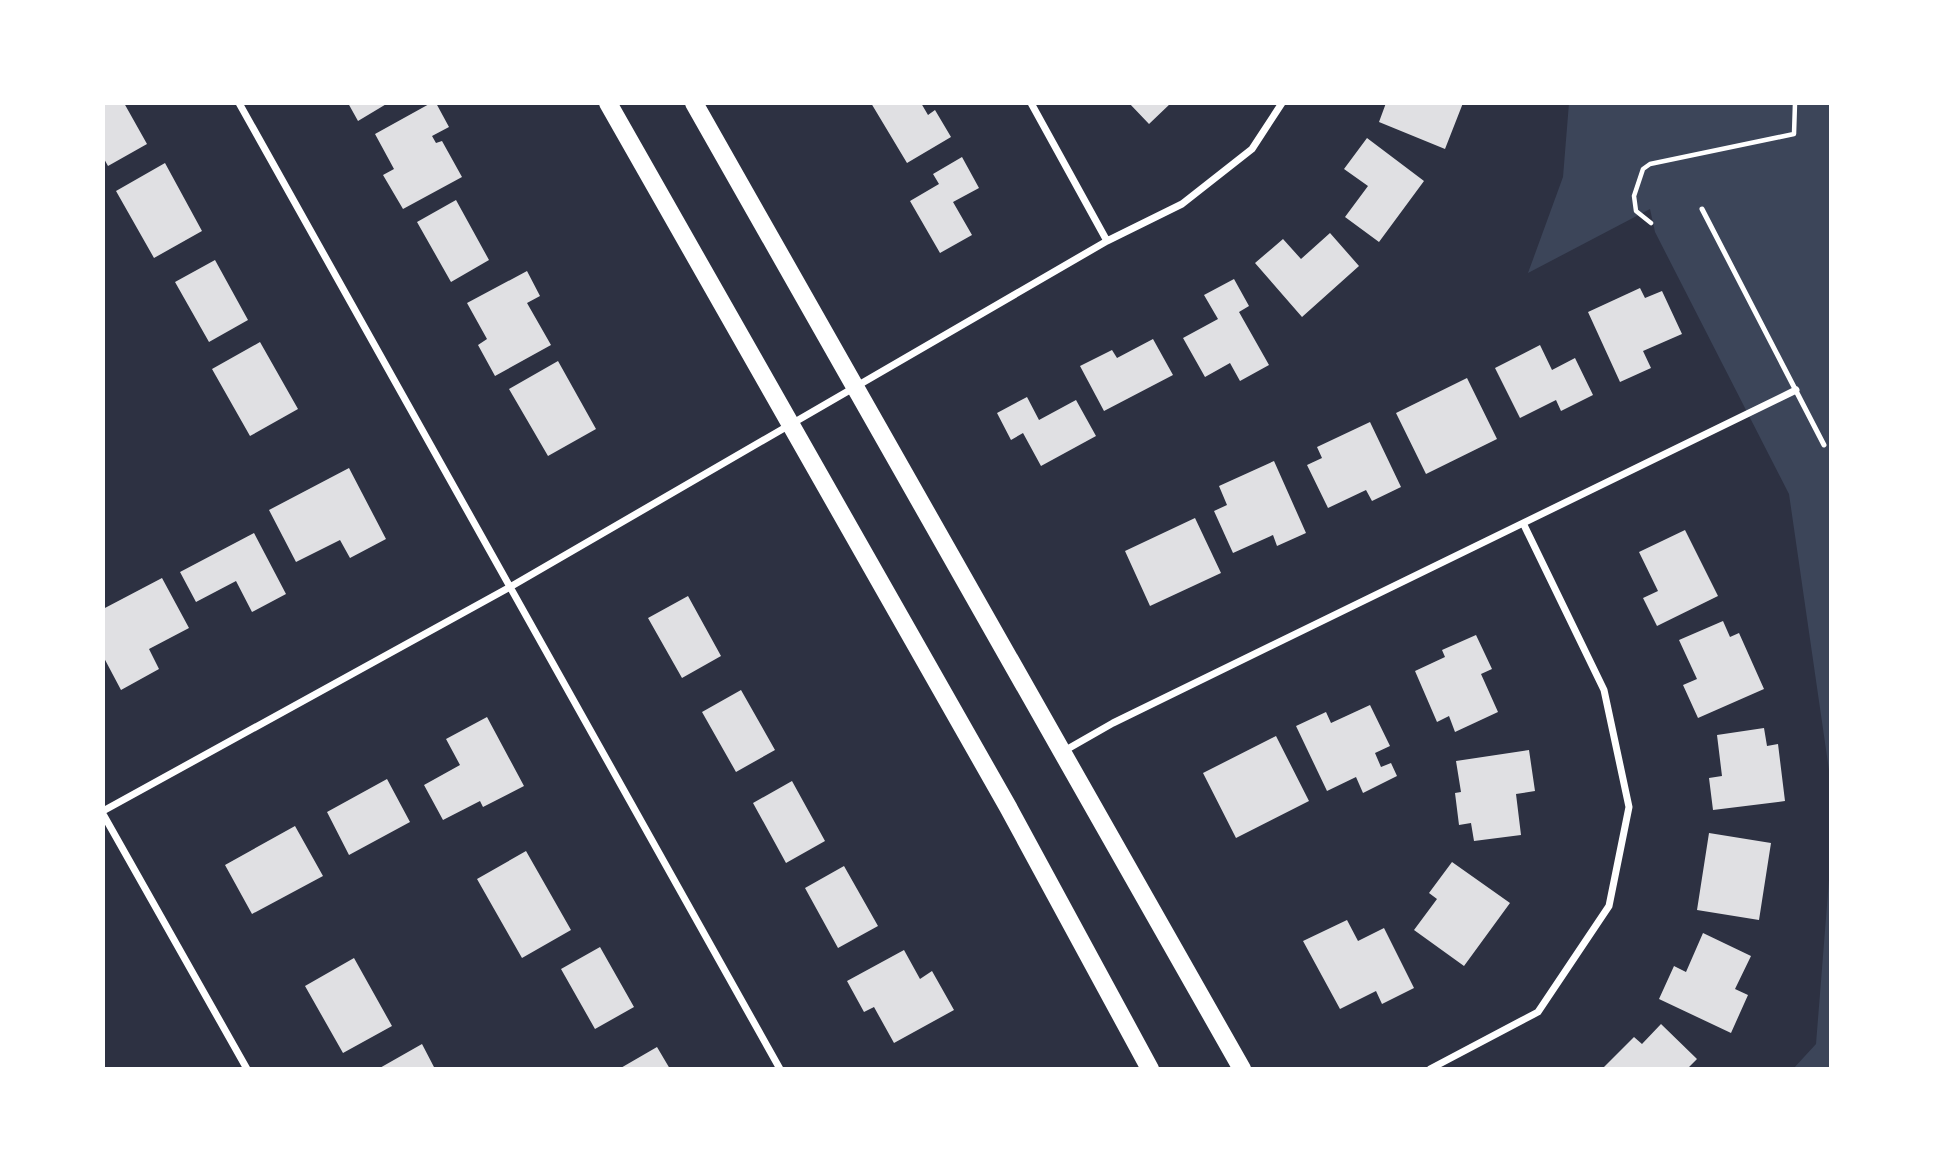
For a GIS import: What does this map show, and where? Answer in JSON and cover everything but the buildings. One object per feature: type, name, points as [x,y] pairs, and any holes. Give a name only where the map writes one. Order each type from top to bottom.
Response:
[{"type":"main road","points":[[608,103],[1008,807],[1150,1069]]},
{"type":"main road","points":[[694,103],[1242,1069]]},
{"type":"street","points":[[239,103],[780,1069]]},
{"type":"street","points":[[1031,103],[1107,241]]},
{"type":"street","points":[[247,1069],[103,813],[510,587],[1107,241],[1182,204],[1252,149],[1282,103]]},
{"type":"street","points":[[1064,751],[1113,723],[1524,525],[1796,390]]},
{"type":"street","points":[[1430,1069],[1538,1012],[1608,906],[1629,807],[1604,690],[1524,525]]},
{"type":"lane","points":[[1702,209],[1824,444]]},
{"type":"path","points":[[1651,223],[1636,211],[1634,196],[1643,169],[1650,164],[1794,134],[1796,103]]},
{"type":"shaded area","points":[[1569,103],[1831,103],[1831,784],[1789,494],[1655,232],[1650,209],[1528,273],[1563,177]]},
{"type":"shaded area","points":[[1831,855],[1831,1069],[1793,1069],[1816,1044]]}]
